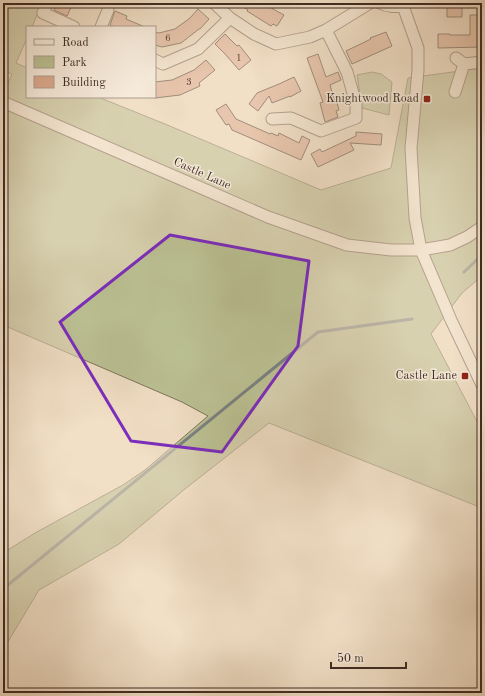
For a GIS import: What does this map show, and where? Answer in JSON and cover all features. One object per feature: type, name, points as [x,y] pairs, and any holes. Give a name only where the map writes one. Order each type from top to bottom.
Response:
[{"type":"street","points":[[214,3],[230,18],[254,34],[276,44],[310,37],[326,30],[370,3]]},
{"type":"street","points":[[380,3],[393,7],[404,5],[418,48],[418,70],[411,148],[414,218],[421,250],[451,320],[482,386]]},
{"type":"street","points":[[45,8],[72,26]]},
{"type":"street","points":[[101,26],[108,10]]},
{"type":"street","points":[[156,60],[163,64],[198,49],[230,18]]},
{"type":"street","points":[[272,119],[291,118],[321,131],[356,118],[356,104],[347,72],[326,30]]},
{"type":"street","points":[[455,92],[460,61],[482,62]]},
{"type":"street","name":"Castle Lane","points":[[3,102],[268,217],[347,245],[391,250],[421,250],[450,245],[467,237],[482,227]]},
{"type":"highlighted area","points":[[170,235],[309,261],[298,346],[222,452],[131,441],[60,322]]},
{"type":"green space","points":[[3,3],[42,3],[32,26],[26,26],[26,40],[16,63],[26,68],[26,98],[100,98],[321,190],[391,168],[408,78],[482,68],[482,276],[462,293],[431,334],[482,431],[482,508],[269,423],[185,489],[119,544],[39,590],[3,650],[3,553],[35,533],[123,485],[145,470],[208,416],[182,402],[3,325],[3,84],[7,85],[12,74],[3,71]]},
{"type":"green space","points":[[372,72],[381,74],[392,82],[389,115],[362,108],[357,75]]},
{"type":"building","points":[[57,3],[73,3],[67,16],[54,10]]},
{"type":"building","points":[[236,3],[258,3],[265,7],[266,5],[284,15],[277,26],[273,24],[271,26]]},
{"type":"building","points":[[447,3],[462,3],[462,17],[447,17]]},
{"type":"building","points":[[198,9],[209,19],[200,29],[181,43],[162,47],[156,45],[156,32],[159,33],[175,29],[190,18]]},
{"type":"building","points":[[115,11],[127,16],[126,19],[143,26],[112,26],[110,25]]},
{"type":"building","points":[[470,15],[482,15],[482,47],[438,48],[438,34],[470,35]]},
{"type":"building","points":[[386,32],[392,46],[352,64],[346,51],[371,39],[370,38]]},
{"type":"building","points":[[225,34],[237,46],[239,45],[251,60],[239,70],[215,44]]},
{"type":"building","points":[[318,54],[326,77],[338,72],[341,80],[330,85],[339,110],[336,111],[338,117],[325,122],[320,103],[323,102],[307,58]]},
{"type":"building","points":[[206,60],[215,70],[199,83],[200,86],[180,95],[156,98],[156,82],[172,80],[194,70]]},
{"type":"building","points":[[294,77],[301,91],[290,97],[272,103],[269,96],[258,111],[249,104],[257,93]]},
{"type":"building","points":[[226,104],[236,119],[270,134],[271,133],[278,136],[279,133],[299,143],[302,136],[310,140],[301,160],[232,130],[229,124],[226,125],[216,110]]},
{"type":"building","points":[[356,132],[382,134],[381,145],[350,143],[354,150],[318,167],[311,154],[320,149],[322,152],[356,136]]},
{"type":"waterway","points":[[464,272],[482,255]]},
{"type":"waterway","points":[[3,589],[318,332],[412,319]]},
{"type":"place","name":"Knightwood Road","points":[[427,99]]},
{"type":"place","name":"Castle Lane","points":[[465,376]]}]
